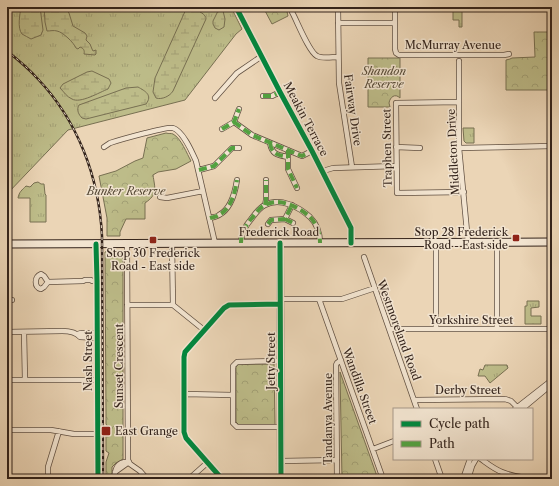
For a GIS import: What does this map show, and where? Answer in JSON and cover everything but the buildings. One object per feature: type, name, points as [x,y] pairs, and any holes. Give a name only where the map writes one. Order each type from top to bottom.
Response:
[{"type":"main road","name":"Frederick Road","points":[[7,244],[552,242]]},
{"type":"street","name":"Meakin Terrace","points":[[236,7],[351,228],[351,243]]},
{"type":"street","points":[[291,7],[310,49],[315,56],[338,57]]},
{"type":"street","name":"Fairway Drive","points":[[338,7],[339,83],[352,167]]},
{"type":"street","points":[[338,23],[395,23],[395,7]]},
{"type":"street","name":"McMurray Avenue","points":[[395,23],[395,49],[396,53],[399,55],[509,54]]},
{"type":"street","points":[[216,98],[237,73],[262,56]]},
{"type":"street","name":"Middleton Drive","points":[[459,61],[459,148],[468,242]]},
{"type":"street","points":[[263,96],[272,96],[280,92]]},
{"type":"street","name":"Traphen Street","points":[[459,102],[396,103],[397,193],[464,192]]},
{"type":"street","points":[[222,129],[234,122],[239,109]]},
{"type":"street","points":[[234,122],[252,135],[302,156],[312,151]]},
{"type":"street","points":[[104,147],[110,143],[172,128],[177,130],[191,149],[196,161],[215,243]]},
{"type":"street","points":[[270,143],[271,149],[276,154],[288,157]]},
{"type":"street","points":[[459,148],[552,146]]},
{"type":"street","points":[[199,170],[214,166],[232,148],[239,148]]},
{"type":"street","points":[[396,148],[420,148]]},
{"type":"street","points":[[288,150],[288,169],[297,188]]},
{"type":"street","points":[[322,171],[334,168],[396,166]]},
{"type":"street","points":[[210,218],[224,212],[230,204],[236,191],[237,180]]},
{"type":"street","points":[[265,205],[266,180]]},
{"type":"street","points":[[160,197],[167,198],[203,191]]},
{"type":"street","points":[[241,243],[245,227],[258,210],[265,205],[274,202],[292,205],[311,218],[319,233],[320,243]]},
{"type":"street","points":[[286,219],[292,205]]},
{"type":"street","points":[[268,224],[271,220],[286,219],[293,223]]},
{"type":"street","points":[[436,242],[436,329]]},
{"type":"street","points":[[497,242],[497,329]]},
{"type":"street","name":"Jetty Street","points":[[280,243],[282,479]]},
{"type":"street","name":"Nash Street","points":[[96,244],[95,281],[98,335],[98,479]]},
{"type":"street","name":"Sunset Crescent","points":[[127,244],[129,462]]},
{"type":"street","points":[[172,244],[173,305]]},
{"type":"street","name":"Westmoreland Road","points":[[364,257],[418,408]]},
{"type":"street","points":[[48,282],[83,282],[85,280],[95,281]]},
{"type":"street","points":[[222,479],[186,438],[184,432],[185,352],[224,308],[230,305],[342,299],[375,288]]},
{"type":"street","name":"Wandilla Street","points":[[319,300],[383,479]]},
{"type":"street","points":[[127,305],[173,305],[204,330]]},
{"type":"street","name":"Yorkshire Street","points":[[390,329],[552,329]]},
{"type":"street","points":[[7,332],[68,331],[78,334],[80,337],[98,335]]},
{"type":"street","points":[[24,332],[25,380]]},
{"type":"street","name":"Tandanya Avenue","points":[[337,479],[336,365],[341,360]]},
{"type":"street","points":[[281,361],[237,362],[233,366],[233,423],[237,428],[281,427]]},
{"type":"street","points":[[7,380],[98,380]]},
{"type":"street","points":[[517,408],[552,380]]},
{"type":"street","points":[[523,408],[552,384]]},
{"type":"street","points":[[184,394],[233,395]]},
{"type":"street","name":"Derby Street","points":[[414,400],[505,399],[511,401],[517,408]]},
{"type":"street","points":[[7,430],[51,430],[74,434],[98,434]]},
{"type":"street","points":[[48,479],[48,467],[59,431]]},
{"type":"street","points":[[373,449],[393,442]]},
{"type":"street","points":[[281,461],[337,460]]},
{"type":"street","points":[[435,460],[442,479]]},
{"type":"street","points":[[463,479],[470,460]]},
{"type":"street","points":[[468,479],[475,460]]},
{"type":"street","points":[[482,460],[494,468],[510,475],[531,478],[552,478]]},
{"type":"street","points":[[114,479],[115,470],[122,462],[125,461],[129,462],[147,479]]},
{"type":"street","points":[[189,479],[207,463]]},
{"type":"green space","points":[[7,7],[231,7],[242,29],[236,34],[185,100],[68,130],[7,194]]},
{"type":"green space","points":[[21,7],[40,7],[43,30],[41,35],[31,39],[22,34],[19,25]]},
{"type":"green space","points":[[44,7],[63,7],[69,13],[73,26],[85,33],[87,36],[86,40],[90,44],[93,51],[96,50],[96,54],[84,54],[83,49],[80,47],[78,49],[76,48],[62,33],[47,31]]},
{"type":"green space","points":[[187,7],[202,13],[206,19],[173,91],[166,97],[156,98],[153,92],[155,78]]},
{"type":"green space","points":[[263,7],[286,7],[288,16],[272,24]]},
{"type":"green space","points":[[453,7],[462,7],[462,27],[459,27],[459,20],[453,20]]},
{"type":"green space","points":[[219,9],[223,11],[225,19],[224,27],[219,30],[215,28],[213,21]]},
{"type":"green space","points":[[534,32],[552,32],[552,90],[506,90],[506,60],[512,58],[535,57]]},
{"type":"green space","name":"Shandon Reserve","points":[[368,58],[400,58],[400,98],[396,96],[392,97],[389,103],[390,107],[368,107]]},
{"type":"green space","points":[[92,71],[109,79],[111,83],[108,89],[85,99],[76,100],[69,97],[60,88],[63,84]]},
{"type":"green space","points":[[138,87],[147,94],[149,98],[146,104],[86,119],[82,118],[79,114],[79,105],[126,88]]},
{"type":"green space","points":[[463,128],[474,128],[474,143],[466,143],[464,141]]},
{"type":"green space","name":"Bunker Reserve","points":[[166,133],[173,134],[179,139],[191,161],[176,169],[158,172],[153,175],[155,191],[152,197],[145,203],[145,219],[126,219],[120,232],[120,236],[107,236],[107,218],[99,176],[116,171],[143,158],[147,138]]},
{"type":"green space","points":[[38,182],[44,184],[46,195],[46,222],[30,222],[30,198],[18,198],[26,186],[30,187],[34,183]]},
{"type":"green space","points":[[106,251],[121,251],[123,254],[123,459],[112,467],[112,479],[106,479],[106,462],[109,453],[106,451],[106,435],[108,433],[108,427],[106,424]]},
{"type":"green space","points":[[527,301],[539,301],[539,307],[531,308],[531,316],[541,316],[541,324],[525,324],[525,306],[527,306]]},
{"type":"green space","points":[[238,364],[274,364],[275,425],[239,425],[236,422],[236,367]]},
{"type":"green space","points":[[485,365],[507,365],[508,368],[490,383],[485,376],[478,376],[480,369],[483,370]]},
{"type":"green space","points":[[340,372],[378,479],[342,479]]},
{"type":"railway","points":[[7,51],[37,78],[64,113],[75,131],[84,151],[96,192],[102,236],[103,479]]},
{"type":"marked path","points":[[263,96],[272,96],[280,92]]},
{"type":"marked path","points":[[222,129],[234,122],[239,109]]},
{"type":"marked path","points":[[234,122],[252,135],[302,156],[312,151]]},
{"type":"marked path","points":[[270,143],[274,152],[278,155],[288,157]]},
{"type":"marked path","points":[[199,170],[214,166],[232,148],[239,148]]},
{"type":"marked path","points":[[288,150],[288,169],[297,188]]},
{"type":"marked path","points":[[210,218],[218,216],[227,209],[234,195],[237,180]]},
{"type":"marked path","points":[[265,205],[266,180]]},
{"type":"marked path","points":[[241,243],[244,230],[257,211],[265,205],[277,202],[289,204],[310,217],[318,229],[320,243]]},
{"type":"marked path","points":[[268,224],[271,220],[285,219],[292,205]]},
{"type":"marked path","points":[[285,219],[293,223]]},
{"type":"cycle path","points":[[236,7],[351,228],[351,243]]},
{"type":"cycle path","points":[[280,243],[281,479]]},
{"type":"cycle path","points":[[96,244],[98,479]]},
{"type":"cycle path","points":[[222,479],[186,438],[184,432],[185,352],[224,308],[229,305],[280,304]]},
{"type":"place","name":"Stop 28 Frederick Road - East side","points":[[516,238]]},
{"type":"place","name":"Stop 30 Frederick Road - East side","points":[[153,240]]},
{"type":"place","name":"East Grange","points":[[106,431]]}]
